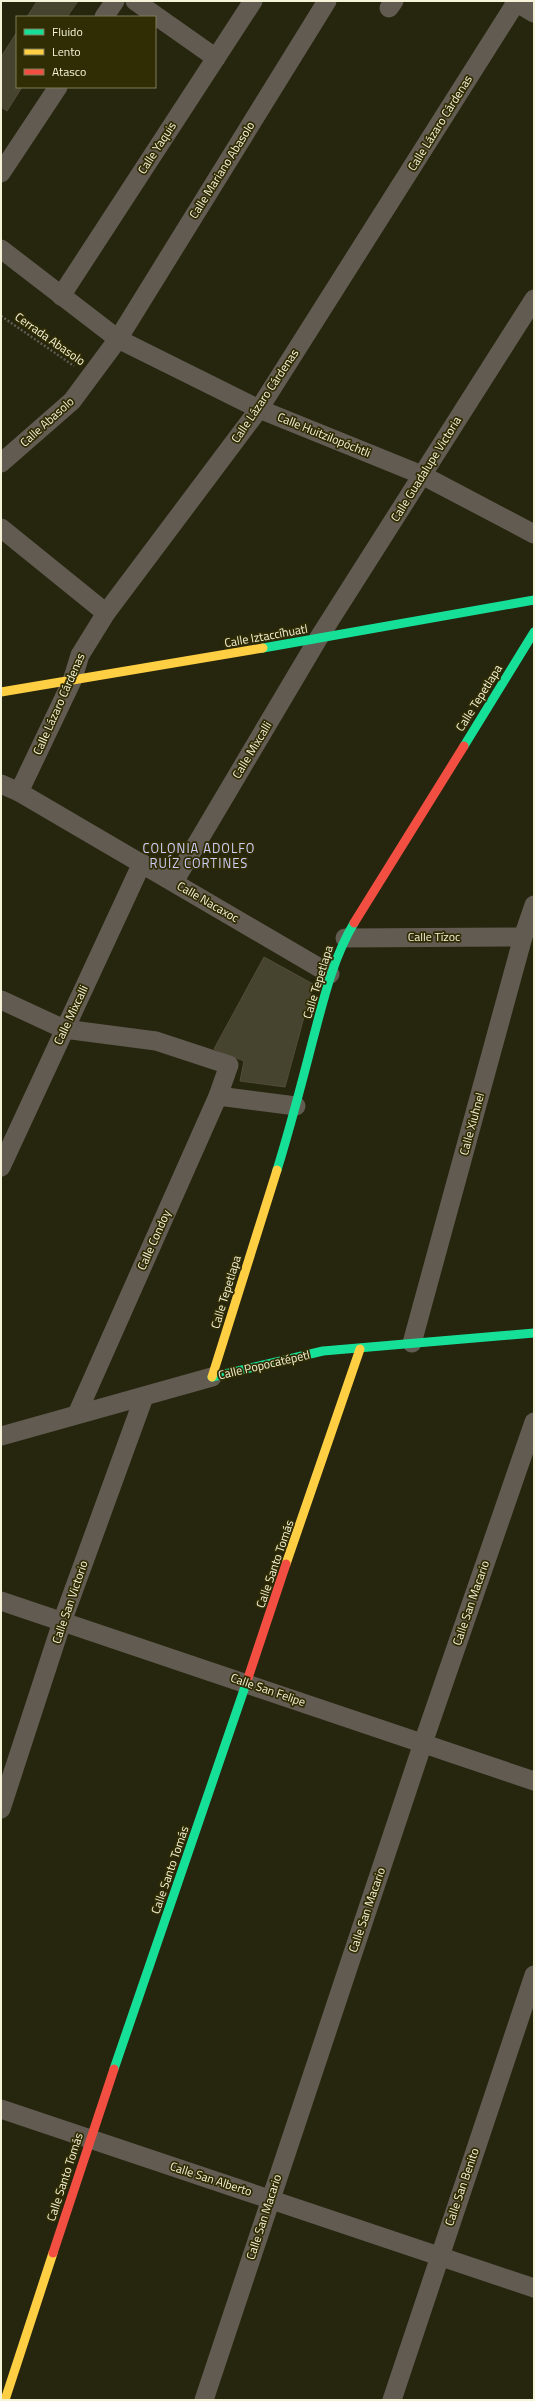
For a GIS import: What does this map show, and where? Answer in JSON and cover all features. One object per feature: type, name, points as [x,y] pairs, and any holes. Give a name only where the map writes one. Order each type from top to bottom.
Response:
[{"type":"street","points":[[105,16],[115,1]]},
{"type":"street","points":[[135,1],[216,58]]},
{"type":"street","name":"Calle Yaquis","points":[[62,296],[254,1]]},
{"type":"street","name":"Calle Mariano Abasolo","points":[[118,339],[327,1]]},
{"type":"street","points":[[516,1],[534,13]]},
{"type":"street","name":"Calle Lázaro Cárdenas","points":[[20,792],[72,681],[80,654],[106,614],[259,408],[516,1]]},
{"type":"street","points":[[1,173],[57,88]]},
{"type":"street","name":"Calle Huitzilopóchtli","points":[[1,248],[118,339],[259,408],[422,475],[534,534]]},
{"type":"street","name":"Calle Guadalupe Victoria","points":[[318,639],[534,299]]},
{"type":"street","name":"Calle Abasolo","points":[[1,463],[72,401],[118,339]]},
{"type":"street","points":[[1,528],[106,614]]},
{"type":"street","name":"Calle Iztaccíhuatl","points":[[1,692],[318,639],[534,600]]},
{"type":"street","name":"Calle Tepetlapa","points":[[212,1377],[296,1106],[330,974],[345,938],[534,632]]},
{"type":"street","name":"Calle Mixcalli","points":[[174,882],[318,639]]},
{"type":"street","name":"Calle Nacaxoc","points":[[1,784],[20,792],[330,974]]},
{"type":"street","name":"Calle Mixcalli","points":[[1,1167],[142,863]]},
{"type":"street","name":"Calle Xiuhnel","points":[[412,1342],[523,937],[534,905]]},
{"type":"street","name":"Calle Tízoc","points":[[345,938],[523,937]]},
{"type":"street","points":[[1,1000],[64,1029]]},
{"type":"street","name":"Calle Condoy","points":[[64,1029],[156,1042],[229,1065],[218,1096],[77,1414]]},
{"type":"street","points":[[218,1096],[296,1106]]},
{"type":"street","name":"Calle Popocatépetl","points":[[1,1436],[212,1377],[323,1351],[360,1349],[412,1342],[534,1333]]},
{"type":"street","name":"Calle Santo Tomás","points":[[5,2400],[90,2139],[360,1349]]},
{"type":"street","name":"Calle San Victorio","points":[[1,1809],[62,1622],[144,1397]]},
{"type":"street","name":"Calle San Macario","points":[[204,2400],[270,2198],[423,1743],[534,1422]]},
{"type":"street","name":"Calle San Felipe","points":[[1,1602],[247,1683],[534,1781]]},
{"type":"street","name":"Calle San Benito","points":[[392,2400],[534,1975]]},
{"type":"street","name":"Calle San Alberto","points":[[1,2109],[270,2198],[534,2288]]},
{"type":"path","name":"Cerrada Abasolo","points":[[1,316],[89,377]]},
{"type":"building","points":[[37,1],[78,1],[68,16],[28,16]]},
{"type":"building","points":[[16,34],[16,88],[21,88],[7,111],[1,107],[1,57]]},
{"type":"building","points":[[264,957],[313,984],[285,1087],[240,1081],[244,1061],[214,1049]]},
{"type":"traffic: fast","points":[[263,648],[534,600]]},
{"type":"traffic: fast","points":[[464,746],[534,632]]},
{"type":"traffic: fast","points":[[277,1170],[329,982],[346,937],[354,923]]},
{"type":"traffic: fast","points":[[212,1377],[323,1351],[534,1333]]},
{"type":"traffic: fast","points":[[114,2069],[248,1678]]},
{"type":"traffic: slow","points":[[1,692],[263,648]]},
{"type":"traffic: slow","points":[[212,1377],[277,1170]]},
{"type":"traffic: slow","points":[[286,1564],[360,1349]]},
{"type":"traffic: slow","points":[[5,2400],[53,2253]]},
{"type":"traffic: jam","points":[[354,923],[464,746]]},
{"type":"traffic: jam","points":[[248,1678],[286,1564]]},
{"type":"traffic: jam","points":[[53,2253],[114,2069]]},
{"type":"district","name":"COLONIA ADOLFO RUÍZ CORTINES","points":[[199,856]]}]
